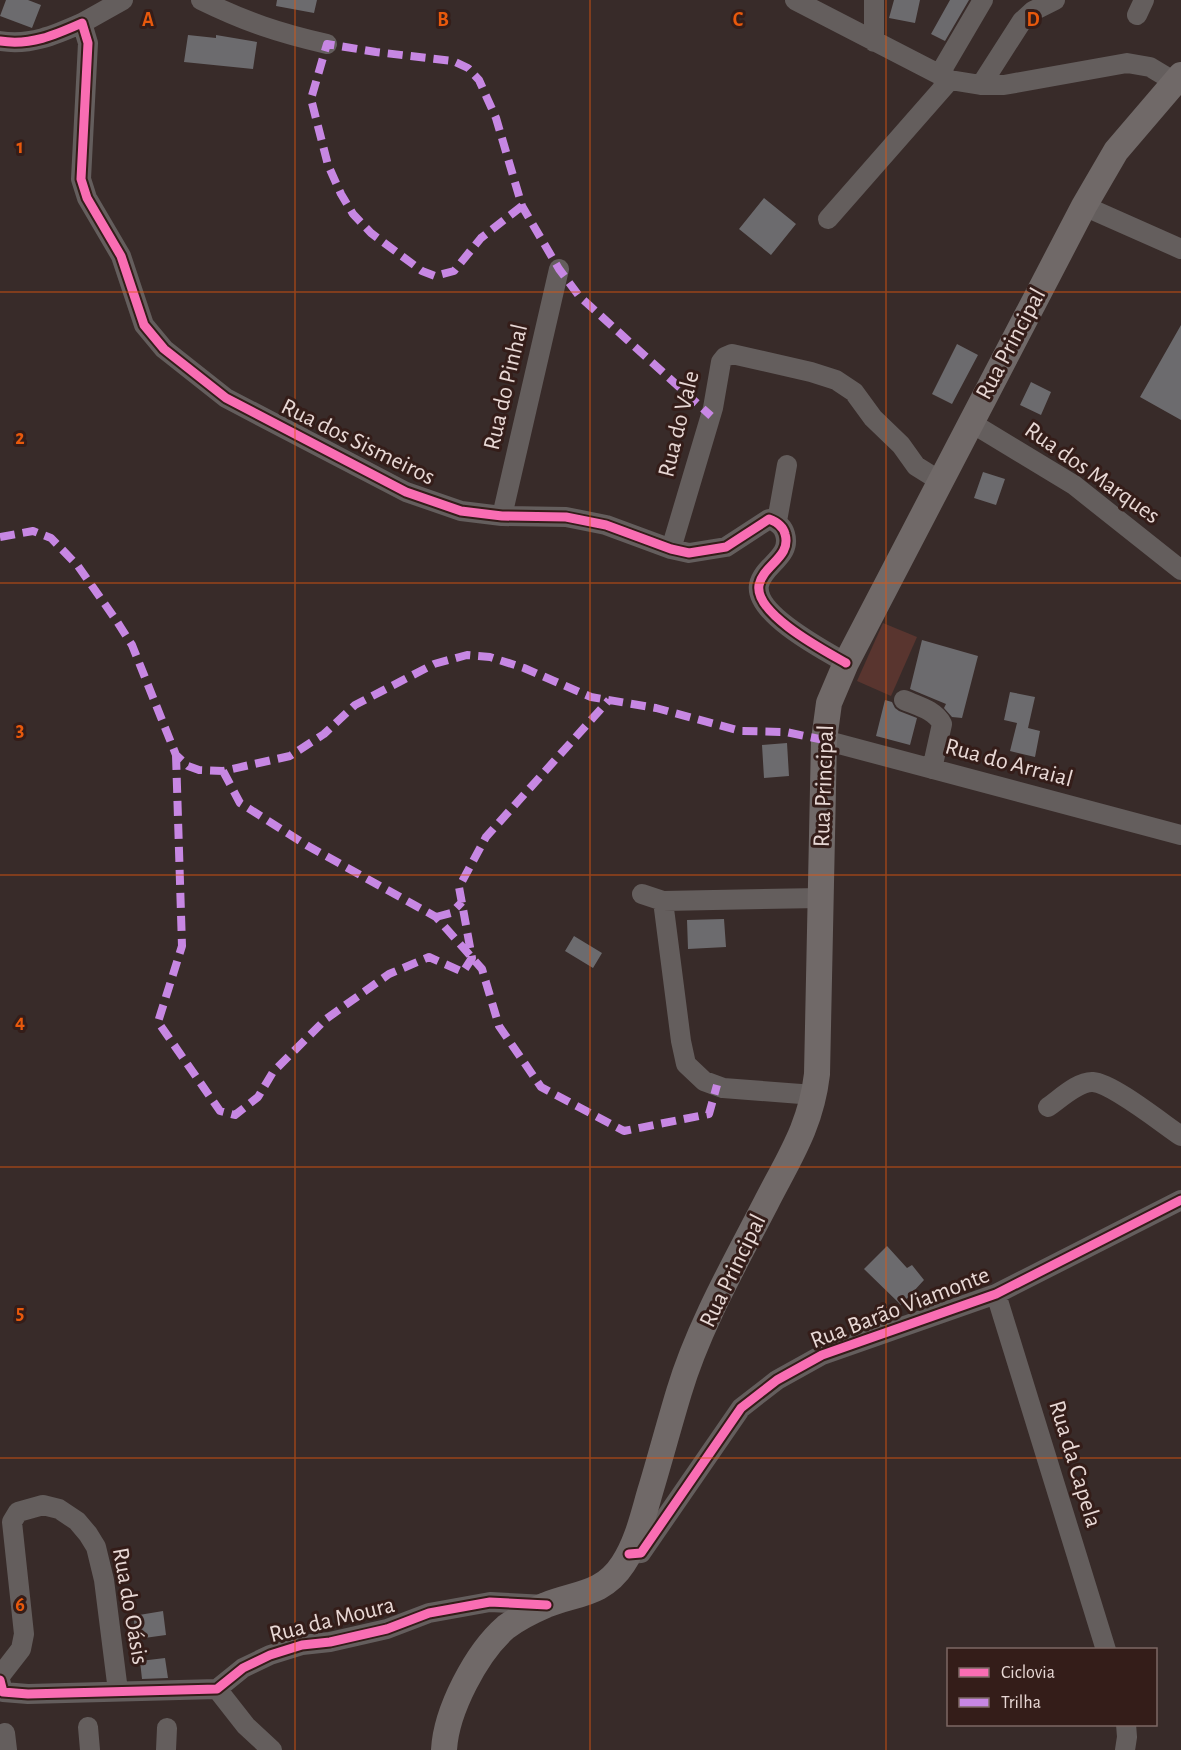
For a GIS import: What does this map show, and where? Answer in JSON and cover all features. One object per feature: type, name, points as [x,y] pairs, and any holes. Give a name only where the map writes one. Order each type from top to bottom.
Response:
[{"type":"main road","name":"Rua Principal","points":[[444,1750],[451,1715],[474,1668],[506,1628],[519,1618],[547,1605],[594,1591],[603,1586],[618,1571],[629,1554],[643,1516],[680,1389],[696,1349],[723,1286],[805,1128],[814,1095],[817,1074],[824,740],[829,704],[846,663],[1084,206],[1116,151],[1178,78]]},
{"type":"street","points":[[0,41],[28,42],[53,36],[123,0]]},
{"type":"street","points":[[201,0],[243,20],[285,35],[327,44]]},
{"type":"street","points":[[795,0],[944,77],[981,85],[1004,85],[1127,63],[1150,67],[1178,78]]},
{"type":"street","points":[[874,0],[874,42]]},
{"type":"street","points":[[828,219],[944,77],[983,0]]},
{"type":"street","points":[[981,85],[1022,21],[1034,11],[1055,0]]},
{"type":"street","name":"Rua dos Sismeiros","points":[[82,23],[88,43],[81,179],[87,198],[121,256],[144,326],[164,349],[226,398],[406,492],[461,511],[502,516],[566,517],[606,525],[671,549],[689,553],[726,547],[769,519],[777,521]]},
{"type":"street","points":[[1084,206],[1181,249]]},
{"type":"street","name":"Rua do Pinhal","points":[[502,516],[560,269]]},
{"type":"street","name":"Rua do Vale","points":[[671,549],[713,408],[721,362],[732,354],[836,380],[854,392],[873,418],[901,445],[916,466],[940,481]]},
{"type":"street","name":"Rua dos Marques","points":[[970,422],[1074,485],[1181,570]]},
{"type":"street","points":[[787,465],[777,521],[784,530],[787,541],[783,554],[764,576],[759,586],[762,598],[775,616],[810,643],[846,663]]},
{"type":"street","points":[[904,700],[930,711],[939,718],[942,724],[932,769]]},
{"type":"street","name":"Rua do Arraial","points":[[824,740],[1181,835]]},
{"type":"street","points":[[642,894],[663,901],[820,898]]},
{"type":"street","points":[[663,901],[686,1064],[704,1081],[723,1088],[814,1095]]},
{"type":"street","points":[[1048,1107],[1079,1086],[1092,1081],[1109,1087],[1181,1136]]},
{"type":"street","name":"Rua Barão Viamonte","points":[[629,1554],[641,1553],[741,1408],[777,1380],[822,1355],[996,1294],[1178,1207]]},
{"type":"street","name":"Rua da Capela","points":[[996,1294],[1105,1648]]},
{"type":"street","name":"Rua do Oásis","points":[[1,1685],[21,1649],[24,1634],[12,1522],[18,1512],[43,1505],[59,1509],[77,1521],[96,1546],[104,1580],[118,1691]]},
{"type":"street","name":"Rua da Moura","points":[[217,1689],[243,1668],[261,1659],[303,1645],[342,1640],[387,1629],[429,1613],[490,1602],[547,1605]]},
{"type":"street","points":[[1,1685],[118,1691],[217,1689],[246,1726],[272,1750]]},
{"type":"street","points":[[88,1727],[90,1750]]},
{"type":"street","points":[[166,1750],[167,1728]]},
{"type":"shaded area","points":[[883,623],[917,637],[891,696],[857,681]]},
{"type":"building","points":[[6,0],[28,0],[41,5],[32,28],[0,16]]},
{"type":"building","points":[[277,0],[317,0],[314,13],[276,6]]},
{"type":"building","points":[[894,0],[920,0],[915,23],[889,18]]},
{"type":"building","points":[[950,0],[969,0],[945,41],[931,34]]},
{"type":"building","points":[[188,35],[216,38],[216,35],[257,42],[253,69],[184,62]]},
{"type":"building","points":[[764,198],[796,224],[771,255],[739,229]]},
{"type":"building","points":[[1181,325],[1181,420],[1140,397]]},
{"type":"building","points":[[957,344],[978,355],[952,404],[932,394]]},
{"type":"building","points":[[1031,382],[1051,392],[1041,415],[1020,405]]},
{"type":"building","points":[[983,472],[1005,479],[996,505],[974,498]]},
{"type":"building","points":[[922,640],[978,656],[962,718],[952,717],[944,708],[946,704],[910,689]]},
{"type":"building","points":[[1010,692],[1035,697],[1028,728],[1040,731],[1035,757],[1010,751],[1017,723],[1004,720]]},
{"type":"building","points":[[885,700],[892,702],[899,711],[917,718],[910,745],[876,736]]},
{"type":"building","points":[[787,743],[789,776],[764,778],[762,745]]},
{"type":"building","points":[[724,919],[726,947],[688,949],[687,920]]},
{"type":"building","points":[[574,936],[602,953],[593,968],[565,951]]},
{"type":"building","points":[[887,1246],[907,1268],[912,1265],[924,1280],[901,1305],[864,1269]]},
{"type":"building","points":[[163,1611],[166,1635],[137,1639],[133,1616]]},
{"type":"building","points":[[165,1658],[168,1678],[142,1679],[140,1661]]},
{"type":"marked path","points":[[522,206],[481,238],[454,271],[435,276],[422,271],[371,233],[353,214],[328,165],[311,99],[327,44],[453,61],[468,68],[479,80],[496,118],[522,206],[559,269],[579,296],[711,416]]},
{"type":"marked path","points":[[0,537],[33,531],[51,538],[78,566],[132,645],[176,755],[188,766],[199,770],[223,771],[290,756],[324,734],[355,705],[434,664],[467,655],[490,657],[524,668],[591,697],[656,708],[741,731],[786,732],[824,740]]},
{"type":"marked path","points":[[176,755],[182,946],[158,1022],[220,1111],[235,1115],[258,1097],[273,1072],[326,1019],[389,974],[429,957],[463,972],[472,958],[459,887],[486,837],[609,700]]},
{"type":"marked path","points":[[223,771],[240,803],[308,846],[436,917],[482,969],[499,1026],[541,1087],[624,1131],[709,1114],[717,1085]]},
{"type":"marked path","points":[[436,917],[451,913],[462,902]]},
{"type":"cycle path","points":[[0,41],[32,41],[82,23],[88,43],[81,179],[87,198],[121,256],[144,325],[164,349],[226,398],[406,492],[461,511],[502,516],[566,517],[606,525],[671,549],[689,553],[726,547],[769,519],[772,520],[783,529],[786,542],[781,555],[762,578],[759,585],[760,596],[768,608],[793,630],[846,663]]},
{"type":"cycle path","points":[[629,1554],[641,1553],[741,1408],[777,1380],[822,1355],[996,1294],[1181,1200]]},
{"type":"cycle path","points":[[0,1680],[3,1692],[28,1694],[217,1689],[243,1668],[270,1655],[302,1645],[330,1642],[387,1629],[429,1613],[490,1602],[547,1605]]}]
